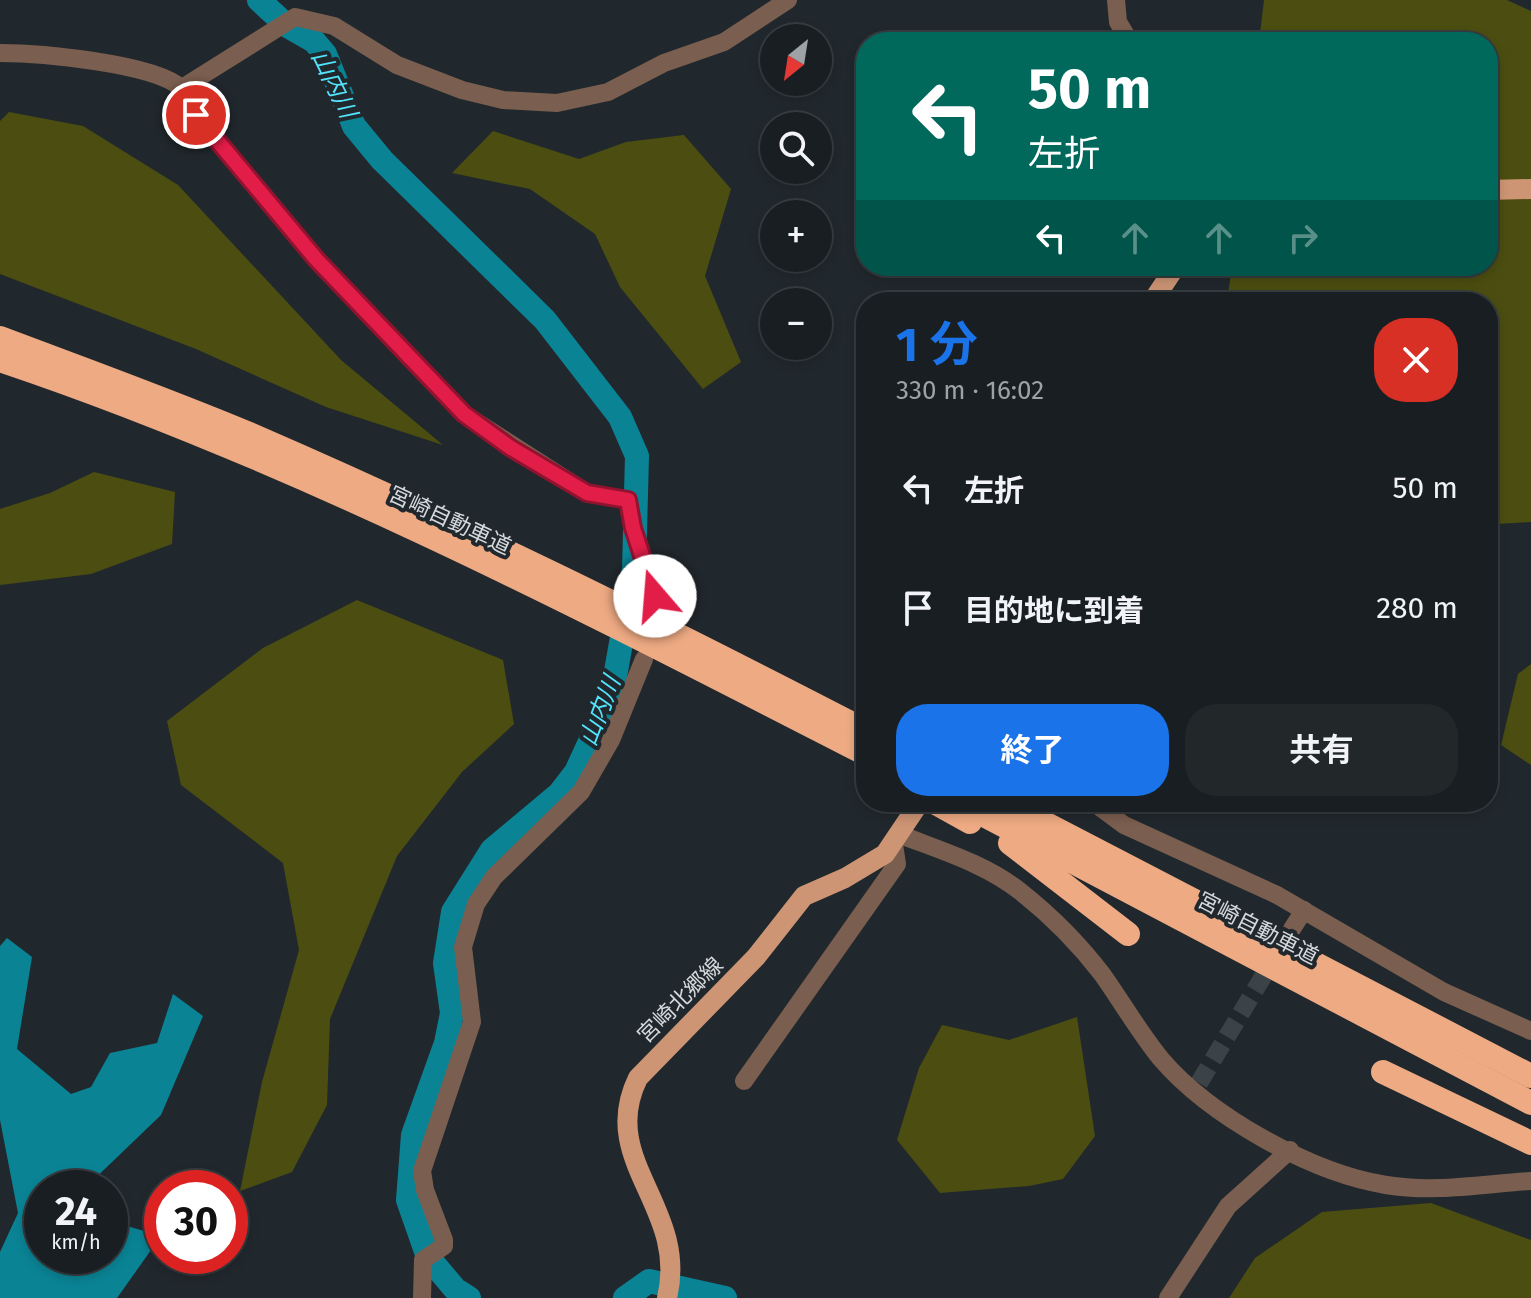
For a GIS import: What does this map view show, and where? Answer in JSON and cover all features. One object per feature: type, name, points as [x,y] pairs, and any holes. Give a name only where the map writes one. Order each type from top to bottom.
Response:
[{"type":"highway","name":"宮崎自動車道","points":[[0,338],[169,401],[373,489],[571,581],[856,726]]},
{"type":"highway","name":"宮崎自動車道","points":[[0,360],[165,423],[322,489],[503,573],[856,749]]},
{"type":"highway","points":[[816,728],[856,758]]},
{"type":"highway","points":[[952,812],[1012,845],[1128,934]]},
{"type":"highway","name":"宮崎自動車道","points":[[978,812],[1531,1103]]},
{"type":"highway","name":"宮崎自動車道","points":[[1023,812],[1531,1076]]},
{"type":"highway","points":[[1383,1072],[1531,1143]]},
{"type":"main road","points":[[1498,190],[1531,189]]},
{"type":"main road","name":"宮崎北郷線","points":[[667,1298],[670,1243],[664,1221],[632,1157],[626,1124],[627,1100],[638,1078],[756,957],[804,896],[869,866],[901,835],[914,812]]},
{"type":"street","points":[[182,88],[295,17],[334,26],[397,65],[462,90],[527,103],[580,100],[608,92],[664,63],[724,42],[788,0]]},
{"type":"street","points":[[1116,0],[1118,22],[1124,32]]},
{"type":"street","points":[[0,53],[48,53],[151,73],[182,88],[196,115],[316,259],[464,414],[511,448],[587,493],[628,500],[633,528],[655,596]]},
{"type":"street","points":[[422,1298],[423,1260],[444,1246],[444,1240],[425,1190],[422,1171],[472,1022],[463,947],[466,929],[476,904],[494,877],[581,792],[611,740],[644,659]]},
{"type":"street","points":[[1106,812],[1124,825],[1304,910],[1444,992],[1531,1031]]},
{"type":"street","points":[[744,1081],[897,864],[901,835],[993,873],[1042,910],[1101,974],[1163,1061],[1227,1116],[1338,1172],[1385,1185],[1445,1190],[1531,1181]]},
{"type":"street","points":[[1292,929],[1304,910]]},
{"type":"street","points":[[1168,1298],[1228,1206],[1290,1150]]},
{"type":"shaded area","points":[[1264,0],[1507,0],[1531,11],[1531,522],[1498,524],[1498,292],[1228,292],[1231,276],[1498,276],[1498,32],[1260,32]]},
{"type":"shaded area","points":[[9,112],[83,126],[178,185],[341,360],[443,445],[326,407],[196,349],[0,274],[0,121]]},
{"type":"shaded area","points":[[493,131],[579,159],[626,142],[684,135],[731,189],[705,276],[741,362],[703,389],[620,287],[595,234],[530,189],[452,173]]},
{"type":"shaded area","points":[[94,472],[175,492],[172,544],[91,574],[0,585],[0,509],[50,493]]},
{"type":"shaded area","points":[[357,600],[503,660],[514,724],[462,772],[397,856],[330,1019],[327,1105],[292,1172],[248,1188],[248,1170],[244,1170],[262,1082],[299,950],[283,863],[181,785],[167,721],[263,648]]},
{"type":"shaded area","points":[[1531,664],[1531,765],[1501,745],[1518,674]]},
{"type":"shaded area","points":[[1077,1017],[1095,1136],[1063,1179],[1029,1186],[940,1193],[897,1140],[919,1068],[942,1025],[1009,1040]]},
{"type":"shaded area","points":[[1431,1203],[1531,1240],[1531,1298],[1229,1298],[1255,1258],[1322,1212]]},
{"type":"water","points":[[7,938],[32,957],[17,1049],[71,1094],[91,1087],[110,1053],[157,1043],[173,994],[203,1016],[161,1115],[104,1170],[24,1170],[24,1274],[128,1274],[128,1226],[144,1231],[144,1260],[117,1298],[0,1298],[0,1252],[18,1213],[0,1120],[0,946]]},
{"type":"waterway","name":"山内川","points":[[259,0],[286,25],[314,41],[325,54],[354,126],[382,160],[545,320],[620,417],[637,456],[634,569],[612,694],[576,772],[559,794],[492,850],[453,912],[445,963],[452,1013],[446,1043],[413,1135],[408,1200],[428,1257],[455,1289],[469,1298]]},
{"type":"waterway","name":"山内川","points":[[625,1298],[649,1281],[725,1298]]},
{"type":"tunnel","points":[[1199,1083],[1276,955]]},
{"type":"route","points":[[196,115],[316,259],[464,414],[511,448],[587,493],[628,500],[633,528],[655,596]]}]
